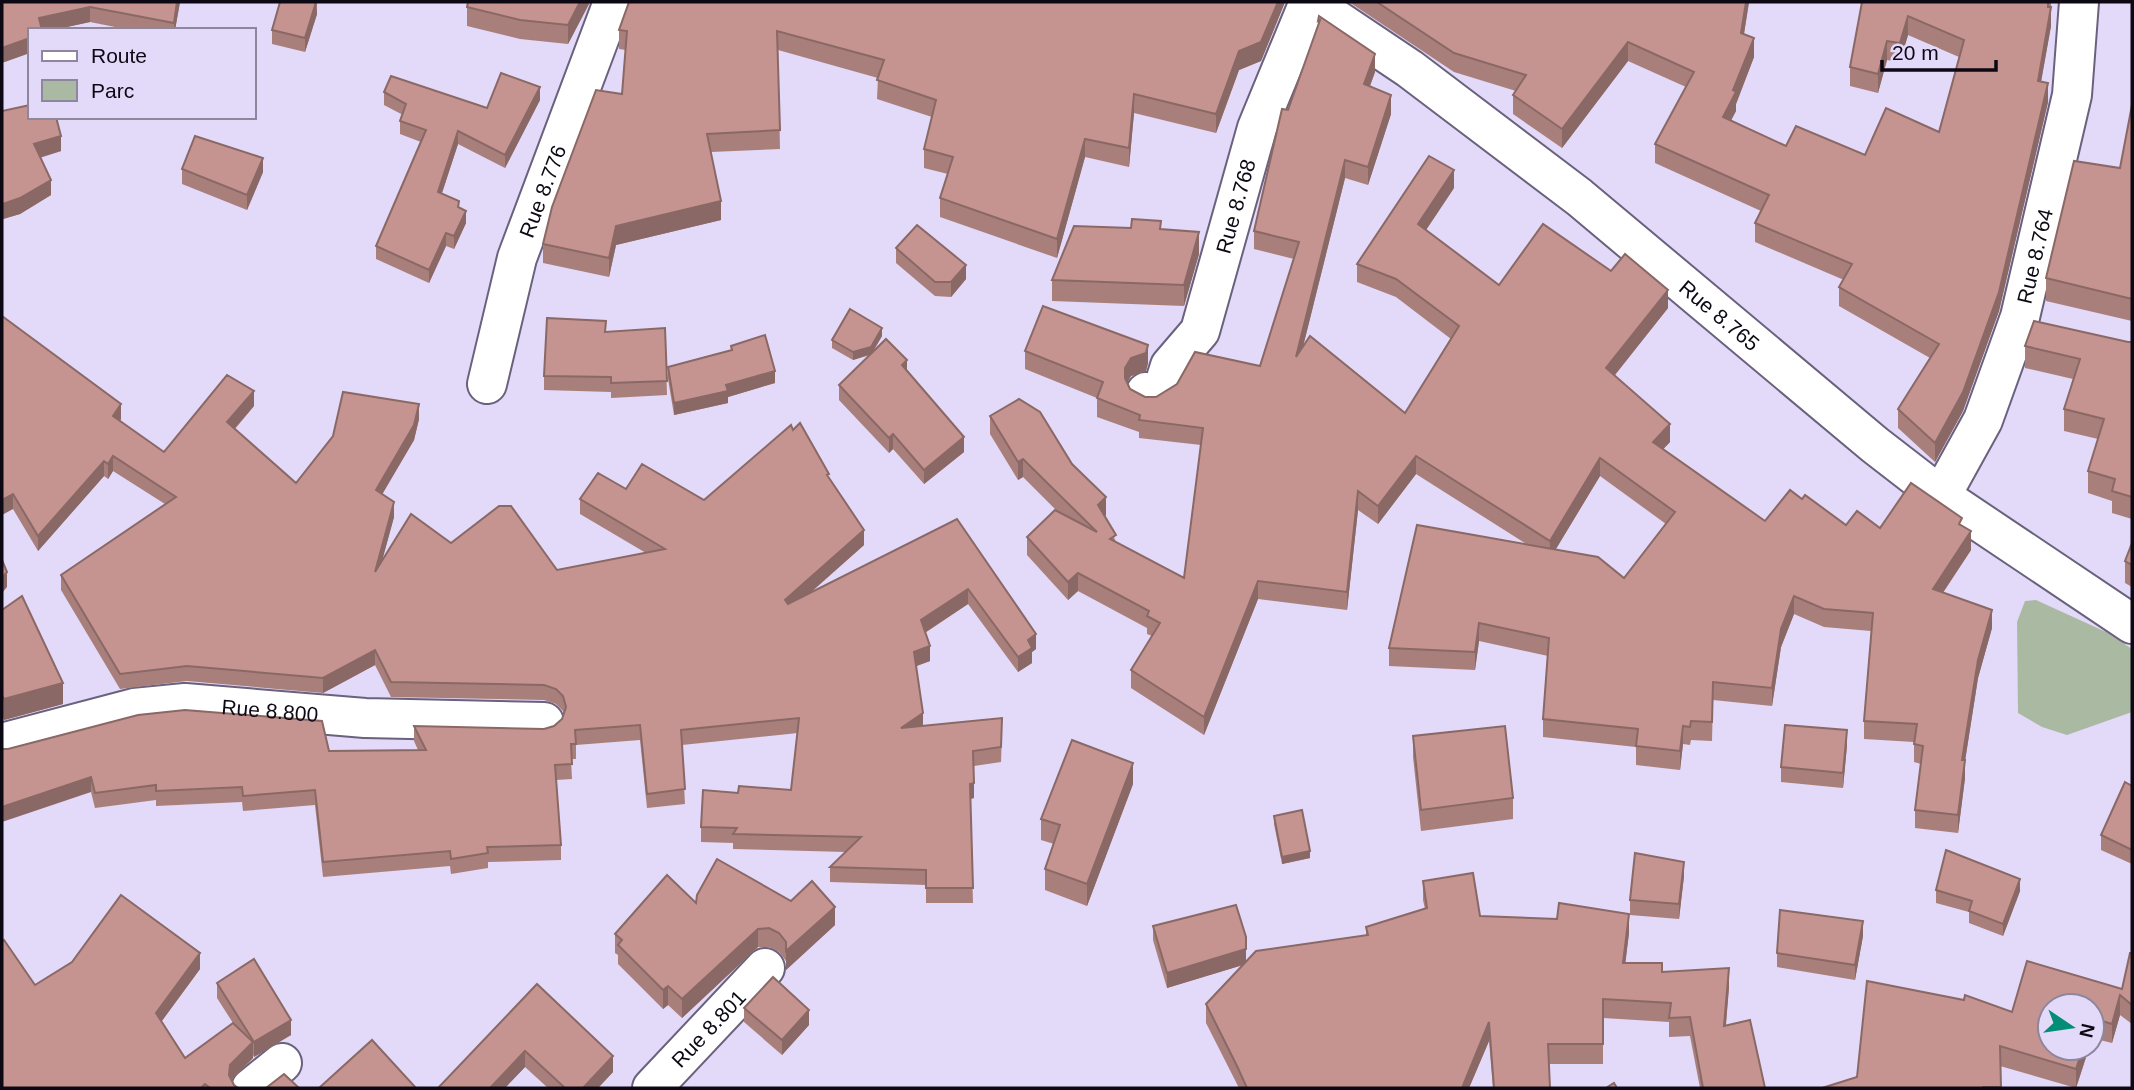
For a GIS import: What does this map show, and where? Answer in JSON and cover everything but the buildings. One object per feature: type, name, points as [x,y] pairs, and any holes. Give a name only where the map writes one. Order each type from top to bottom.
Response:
[{"type":"street","name":"Rue 8.776","points":[[487,384],[517,258],[613,2]]},
{"type":"street","name":"Rue 8.768","points":[[1146,392],[1152,394],[1164,385],[1170,366],[1200,331],[1257,128],[1310,2]]},
{"type":"street","name":"Rue 8.765","points":[[1310,2],[1410,69],[1579,197],[1875,445],[1941,496],[2132,624]]},
{"type":"street","name":"Rue 8.764","points":[[1941,496],[1983,420],[2020,317],[2072,95],[2079,2]]},
{"type":"street","points":[[2020,317],[2057,326]]},
{"type":"street","name":"Rue 8.800","points":[[2,743],[134,708],[185,702],[365,718],[544,722]]},
{"type":"street","name":"Rue 8.801","points":[[652,1088],[765,968]]},
{"type":"street","points":[[251,1088],[282,1063]]},
{"type":"green space","points":[[2036,600],[2106,632],[2132,649],[2132,712],[2067,735],[2042,727],[2018,713],[2017,622],[2025,601]]}]
